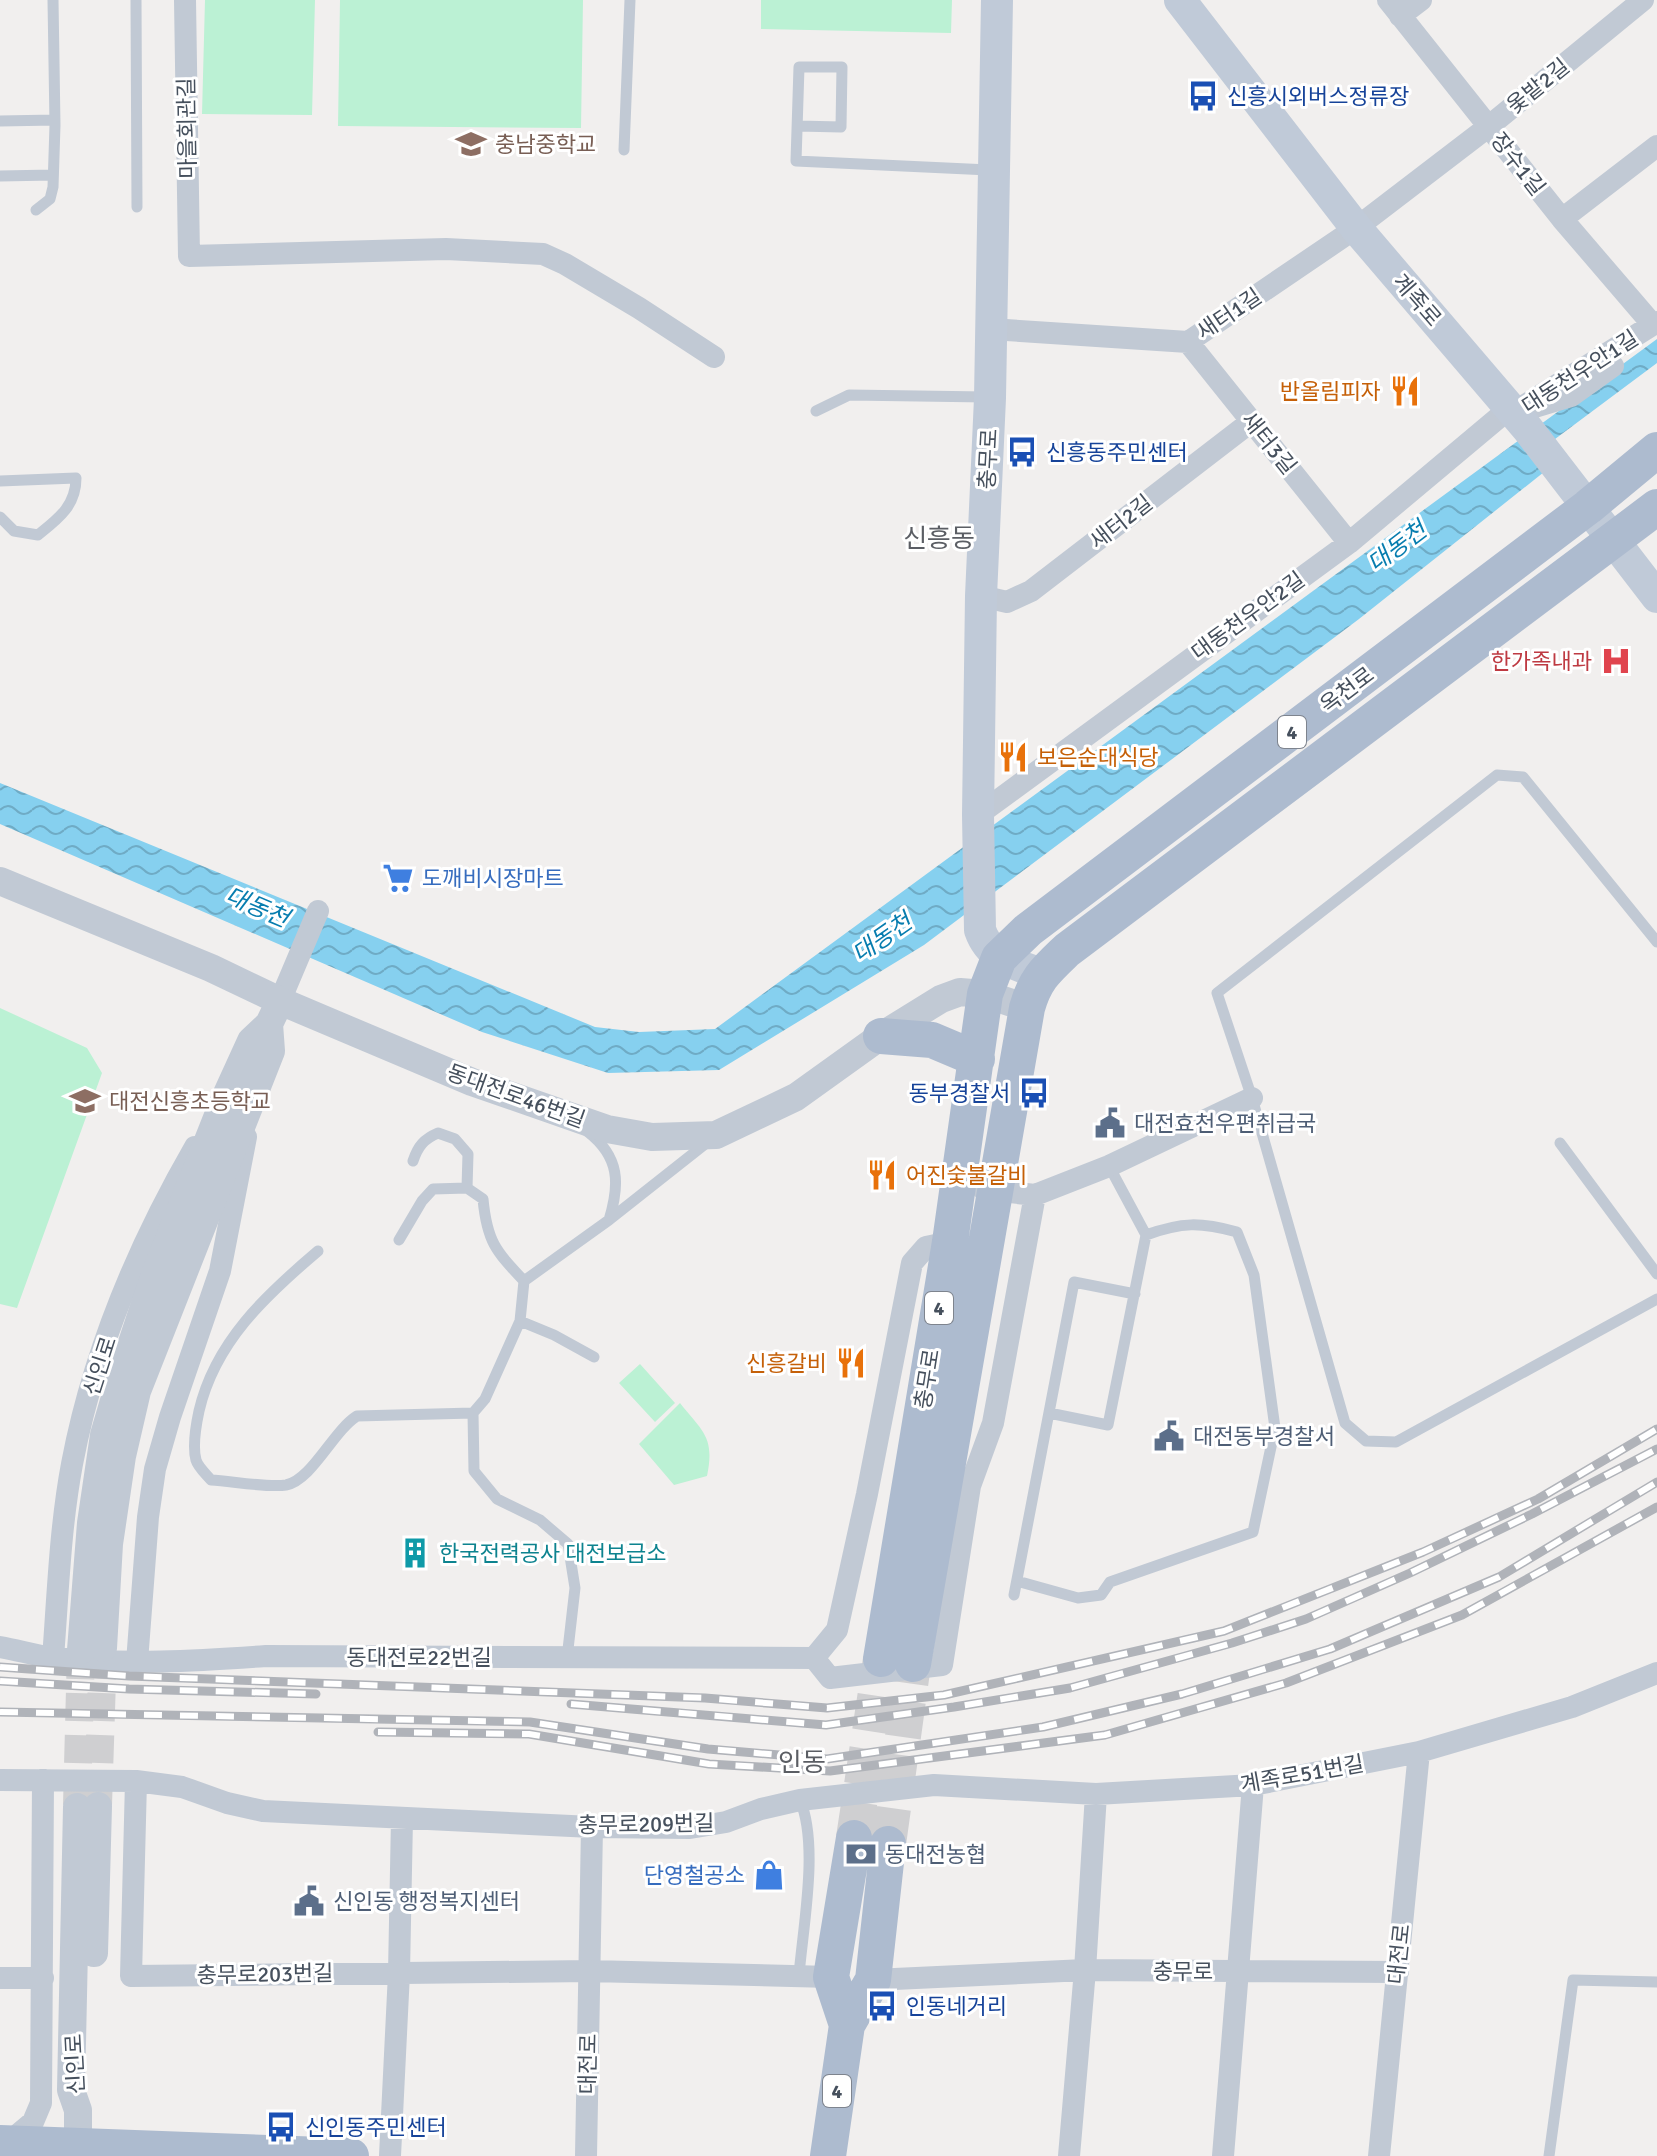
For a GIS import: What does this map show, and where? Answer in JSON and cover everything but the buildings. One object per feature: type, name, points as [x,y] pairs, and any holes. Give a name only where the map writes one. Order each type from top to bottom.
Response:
[{"type":"main road","name":"충무로","points":[[997,0],[978,815],[980,918],[985,943],[999,958],[985,994],[957,1187],[897,1662],[998,1191],[1027,1008],[1032,988],[1041,974]]},
{"type":"main road","name":"계족로","points":[[1180,0],[1356,228],[1517,416],[1657,597]]},
{"type":"main road","name":"옥천로","points":[[999,958],[1028,930],[1588,507],[1657,450]]},
{"type":"main road","points":[[999,958],[1041,974],[1067,950],[1657,507]]},
{"type":"main road","points":[[881,1036],[932,1040],[977,1059]]},
{"type":"main road","name":"4","points":[[828,2156],[847,2025],[873,1980],[871,1841],[815,1976],[847,2025]]},
{"type":"main road","points":[[4,2143],[64,2149],[351,2156]]},
{"type":"street","name":"마을회관길","points":[[185,0],[189,256],[446,249],[543,254],[639,308],[714,357]]},
{"type":"street","points":[[1394,8],[1421,0]]},
{"type":"street","name":"옻밭2길","points":[[1356,228],[1488,127],[1643,0]]},
{"type":"street","name":"장수1길","points":[[1394,8],[1562,219],[1656,327]]},
{"type":"street","points":[[1562,219],[1657,146]]},
{"type":"street","name":"새터1길","points":[[990,329],[1188,342],[1356,228]]},
{"type":"street","name":"대동천우안1길","points":[[1517,416],[1656,327]]},
{"type":"street","name":"새터3길","points":[[1188,342],[1349,543]]},
{"type":"street","name":"대동천우안2길","points":[[978,815],[1517,416]]},
{"type":"street","name":"새터2길","points":[[981,596],[1007,602],[1031,591],[1252,421]]},
{"type":"street","name":"동대전로46번길","points":[[0,881],[211,968],[279,1003],[472,1082],[607,1129],[652,1137],[716,1135],[796,1097],[881,1036],[941,999],[960,992],[985,994],[1027,1008]]},
{"type":"street","points":[[279,1003],[318,911]]},
{"type":"street","name":"신인로","points":[[53,1658],[63,1523],[73,1462],[94,1380],[144,1245],[174,1183],[271,1051],[279,1003]]},
{"type":"street","points":[[957,1187],[1035,1195],[1109,1166],[1252,1098]]},
{"type":"street","name":"신인로","points":[[92,1649],[122,1456],[137,1391],[238,1099]]},
{"type":"street","name":"신인로","points":[[137,1662],[148,1517],[155,1469],[220,1271],[245,1146],[238,1099]]},
{"type":"street","points":[[950,1242],[926,1247],[912,1263],[837,1630],[814,1658],[830,1678],[942,1665],[970,1486],[993,1423],[1035,1195]]},
{"type":"street","name":"동대전로22번길","points":[[0,1647],[53,1658],[137,1662],[266,1656],[814,1658]]},
{"type":"street","name":"계족로51번길","points":[[934,1785],[1096,1794],[1253,1785],[1419,1752],[1572,1707],[1657,1673]]},
{"type":"street","name":"대전로","points":[[1379,2156],[1419,1752]]},
{"type":"street","name":"충무로209번길","points":[[0,1780],[136,1781],[182,1787],[227,1803],[263,1811],[592,1827],[690,1828],[726,1822],[761,1809],[800,1800],[934,1785]]},
{"type":"street","points":[[4,2143],[33,2122],[41,2103],[43,1780]]},
{"type":"street","name":"충무로203번길","points":[[136,1781],[131,1976],[590,1971],[815,1976]]},
{"type":"street","points":[[1223,2156],[1253,1785]]},
{"type":"street","points":[[1069,2156],[1096,1794]]},
{"type":"street","name":"신인로","points":[[64,2149],[78,2110],[71,2090],[88,1806]]},
{"type":"street","points":[[390,2156],[399,1973],[402,1818]]},
{"type":"street","points":[[590,1971],[592,1827]]},
{"type":"street","name":"충무로","points":[[873,1980],[1085,1970],[1398,1972]]},
{"type":"street","name":"대전로","points":[[586,2156],[590,1971]]},
{"type":"street","points":[[0,1978],[43,1978]]},
{"type":"lane","points":[[36,210],[50,199],[53,175],[53,0]]},
{"type":"lane","points":[[136,0],[137,207]]},
{"type":"lane","points":[[624,150],[630,0]]},
{"type":"lane","points":[[798,126],[841,127],[842,67],[799,67],[796,161],[994,171]]},
{"type":"lane","points":[[0,121],[55,120]]},
{"type":"lane","points":[[0,176],[53,175]]},
{"type":"lane","points":[[816,411],[849,395],[990,398]]},
{"type":"lane","points":[[0,481],[76,478],[76,492],[65,513],[38,535],[14,531],[0,517]]},
{"type":"lane","points":[[1657,942],[1523,777],[1497,775],[1217,993],[1252,1098],[1345,1423],[1366,1441],[1396,1442],[1657,1299]]},
{"type":"lane","points":[[565,1115],[599,1140],[615,1168],[617,1193],[609,1220]]},
{"type":"lane","points":[[413,1161],[417,1149],[426,1138],[438,1133],[455,1139],[468,1154],[467,1188]]},
{"type":"lane","points":[[567,1658],[575,1588],[568,1544],[540,1520],[497,1499],[474,1471],[473,1413],[485,1399],[520,1321],[524,1281],[609,1220],[716,1135]]},
{"type":"lane","points":[[1560,1143],[1657,1274]]},
{"type":"lane","points":[[1049,1413],[1108,1425],[1146,1235],[1109,1166]]},
{"type":"lane","points":[[399,1240],[422,1201],[433,1189],[467,1188],[483,1199],[486,1227],[496,1251],[524,1281]]},
{"type":"lane","points":[[1017,1581],[1078,1598],[1101,1595],[1110,1582],[1253,1532],[1275,1428],[1254,1275],[1237,1232],[1206,1224],[1176,1225],[1146,1235]]},
{"type":"lane","points":[[318,1251],[271,1290],[229,1340],[204,1389],[195,1427],[196,1461],[211,1480],[287,1485],[302,1478],[345,1423],[357,1416],[473,1413]]},
{"type":"lane","points":[[1014,1595],[1074,1282],[1135,1294]]},
{"type":"lane","points":[[520,1321],[594,1357]]},
{"type":"lane","points":[[800,1800],[807,1817],[815,1976]]},
{"type":"lane","points":[[1549,2156],[1573,1980],[1657,1982]]},
{"type":"green space","points":[[205,0],[315,0],[312,115],[202,114]]},
{"type":"green space","points":[[340,0],[583,0],[581,128],[338,126]]},
{"type":"green space","points":[[761,0],[952,0],[951,33],[761,29]]},
{"type":"green space","points":[[0,1008],[87,1048],[102,1073],[17,1308],[0,1304]]},
{"type":"green space","points":[[640,1364],[675,1403],[655,1422],[619,1383]]},
{"type":"green space","points":[[680,1403],[705,1436],[709,1463],[707,1476],[674,1485],[639,1444]]},
{"type":"water","name":"대동천","points":[[1657,339],[1657,363],[1543,448],[1544,472],[1359,619],[924,945],[719,1070],[608,1073],[482,1032],[0,824],[0,783],[595,1027],[639,1032],[715,1029]]},
{"type":"tunnel","points":[[98,1805],[103,1648]]},
{"type":"tunnel","points":[[77,1805],[81,1650]]},
{"type":"tunnel","points":[[854,1838],[881,1659]]},
{"type":"tunnel","points":[[888,1844],[913,1664]]},
{"type":"railway","points":[[0,1667],[129,1676],[705,1698],[827,1708],[944,1695],[1224,1631],[1423,1552],[1538,1499],[1657,1429]]},
{"type":"railway","points":[[571,1704],[826,1725],[1070,1688],[1306,1619],[1532,1514],[1657,1449]]},
{"type":"railway","points":[[0,1712],[530,1722],[708,1749],[827,1759],[1043,1727],[1182,1694],[1330,1649],[1499,1577],[1657,1482]]},
{"type":"railway","points":[[378,1732],[529,1734],[709,1764],[830,1771],[1105,1735],[1286,1683],[1462,1615],[1657,1507]]},
{"type":"railway","points":[[0,1681],[129,1689],[316,1694]]},
{"type":"place","name":"신흥시외버스정류장","points":[[1203,96]]},
{"type":"place","name":"충남중학교","points":[[471,144]]},
{"type":"place","name":"반올림피자","points":[[1405,391]]},
{"type":"place","name":"신흥동주민센터","points":[[1022,452]]},
{"type":"place","name":"한가족내과","points":[[1616,661]]},
{"type":"place","name":"보은순대식당","points":[[1013,757]]},
{"type":"place","name":"도깨비시장마트","points":[[398,878]]},
{"type":"place","name":"동부경찰서","points":[[1034,1093]]},
{"type":"place","name":"대전신흥초등학교","points":[[85,1101]]},
{"type":"place","name":"대전효천우편취급국","points":[[1110,1123]]},
{"type":"place","name":"어진숯불갈비","points":[[882,1175]]},
{"type":"place","name":"신흥갈비","points":[[851,1363]]},
{"type":"place","name":"대전동부경찰서","points":[[1169,1436]]},
{"type":"place","name":"한국전력공사 대전보급소","points":[[415,1553]]},
{"type":"place","name":"동대전농협","points":[[861,1854]]},
{"type":"place","name":"단영철공소","points":[[769,1875]]},
{"type":"place","name":"신인동 행정복지센터","points":[[309,1901]]},
{"type":"place","name":"인동네거리","points":[[882,2006]]},
{"type":"place","name":"신인동주민센터","points":[[281,2127]]},
{"type":"district","name":"신흥동","points":[[939,539]]},
{"type":"district","name":"인동","points":[[802,1763]]}]
